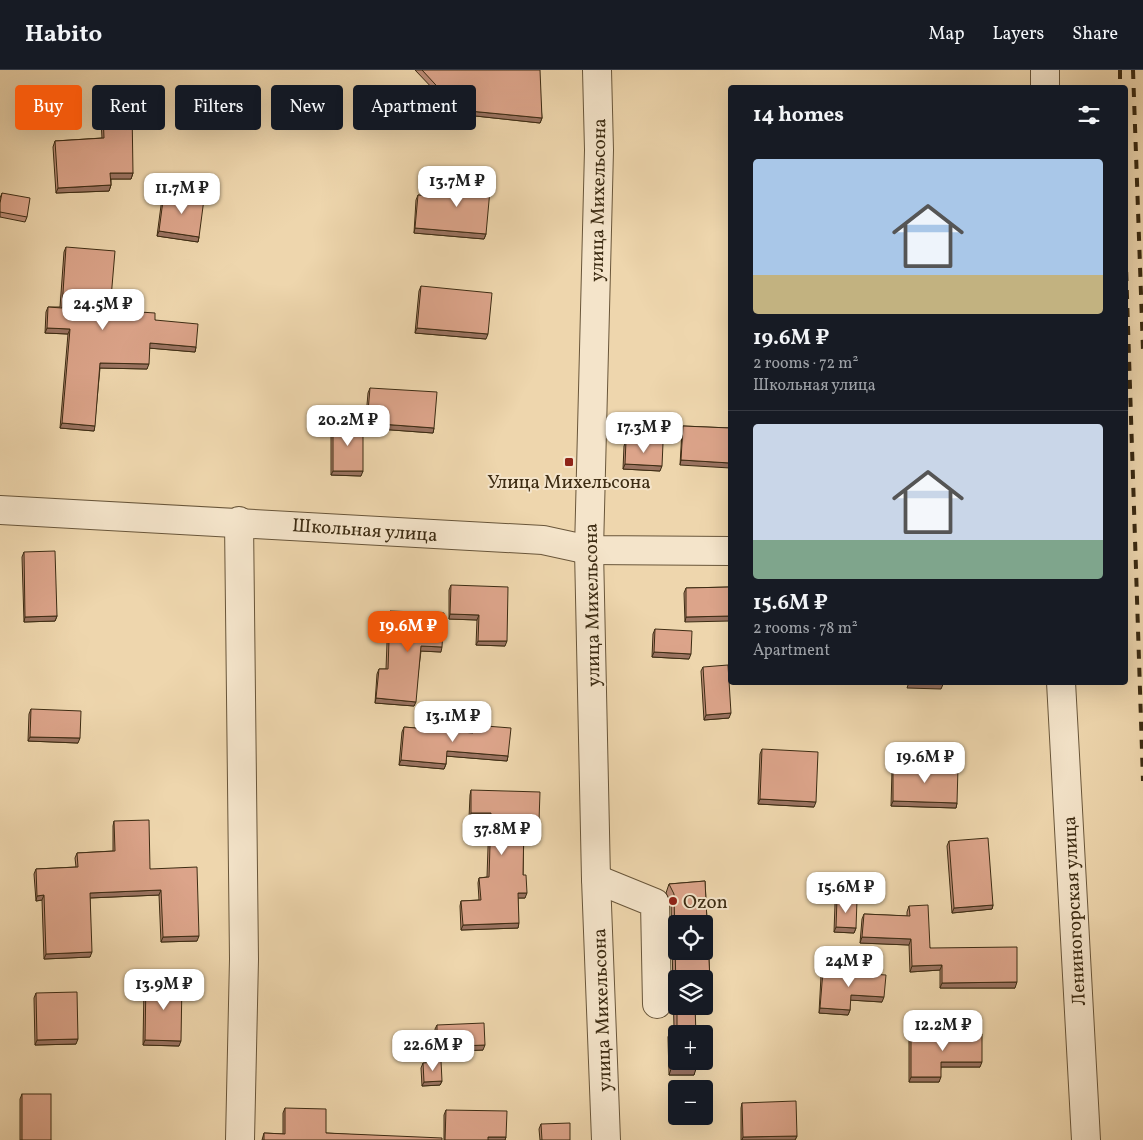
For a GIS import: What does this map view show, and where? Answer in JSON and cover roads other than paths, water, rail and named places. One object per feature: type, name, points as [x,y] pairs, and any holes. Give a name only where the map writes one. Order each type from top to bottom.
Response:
[{"type":"street","name":"улица Михельсона","points":[[598,70],[599,150],[589,550],[596,879],[606,1140]]},
{"type":"street","points":[[1045,70],[1045,85]]},
{"type":"street","name":"Школьная улица","points":[[0,510],[239,521],[543,540],[589,550],[728,552]]},
{"type":"street","points":[[239,521],[244,959],[240,1140]]},
{"type":"street","name":"Лениногорская улица","points":[[1061,685],[1086,1140]]},
{"type":"street","points":[[596,879],[655,903],[657,1004]]},
{"type":"railway","points":[[1120,70],[1120,85]]},
{"type":"railway","points":[[1133,70],[1143,350]]},
{"type":"railway","points":[[1128,327],[1143,781]]},
{"type":"place","name":"Улица Михельсона","points":[[569,462]]},
{"type":"place","name":"Ozon","points":[[673,901]]}]
